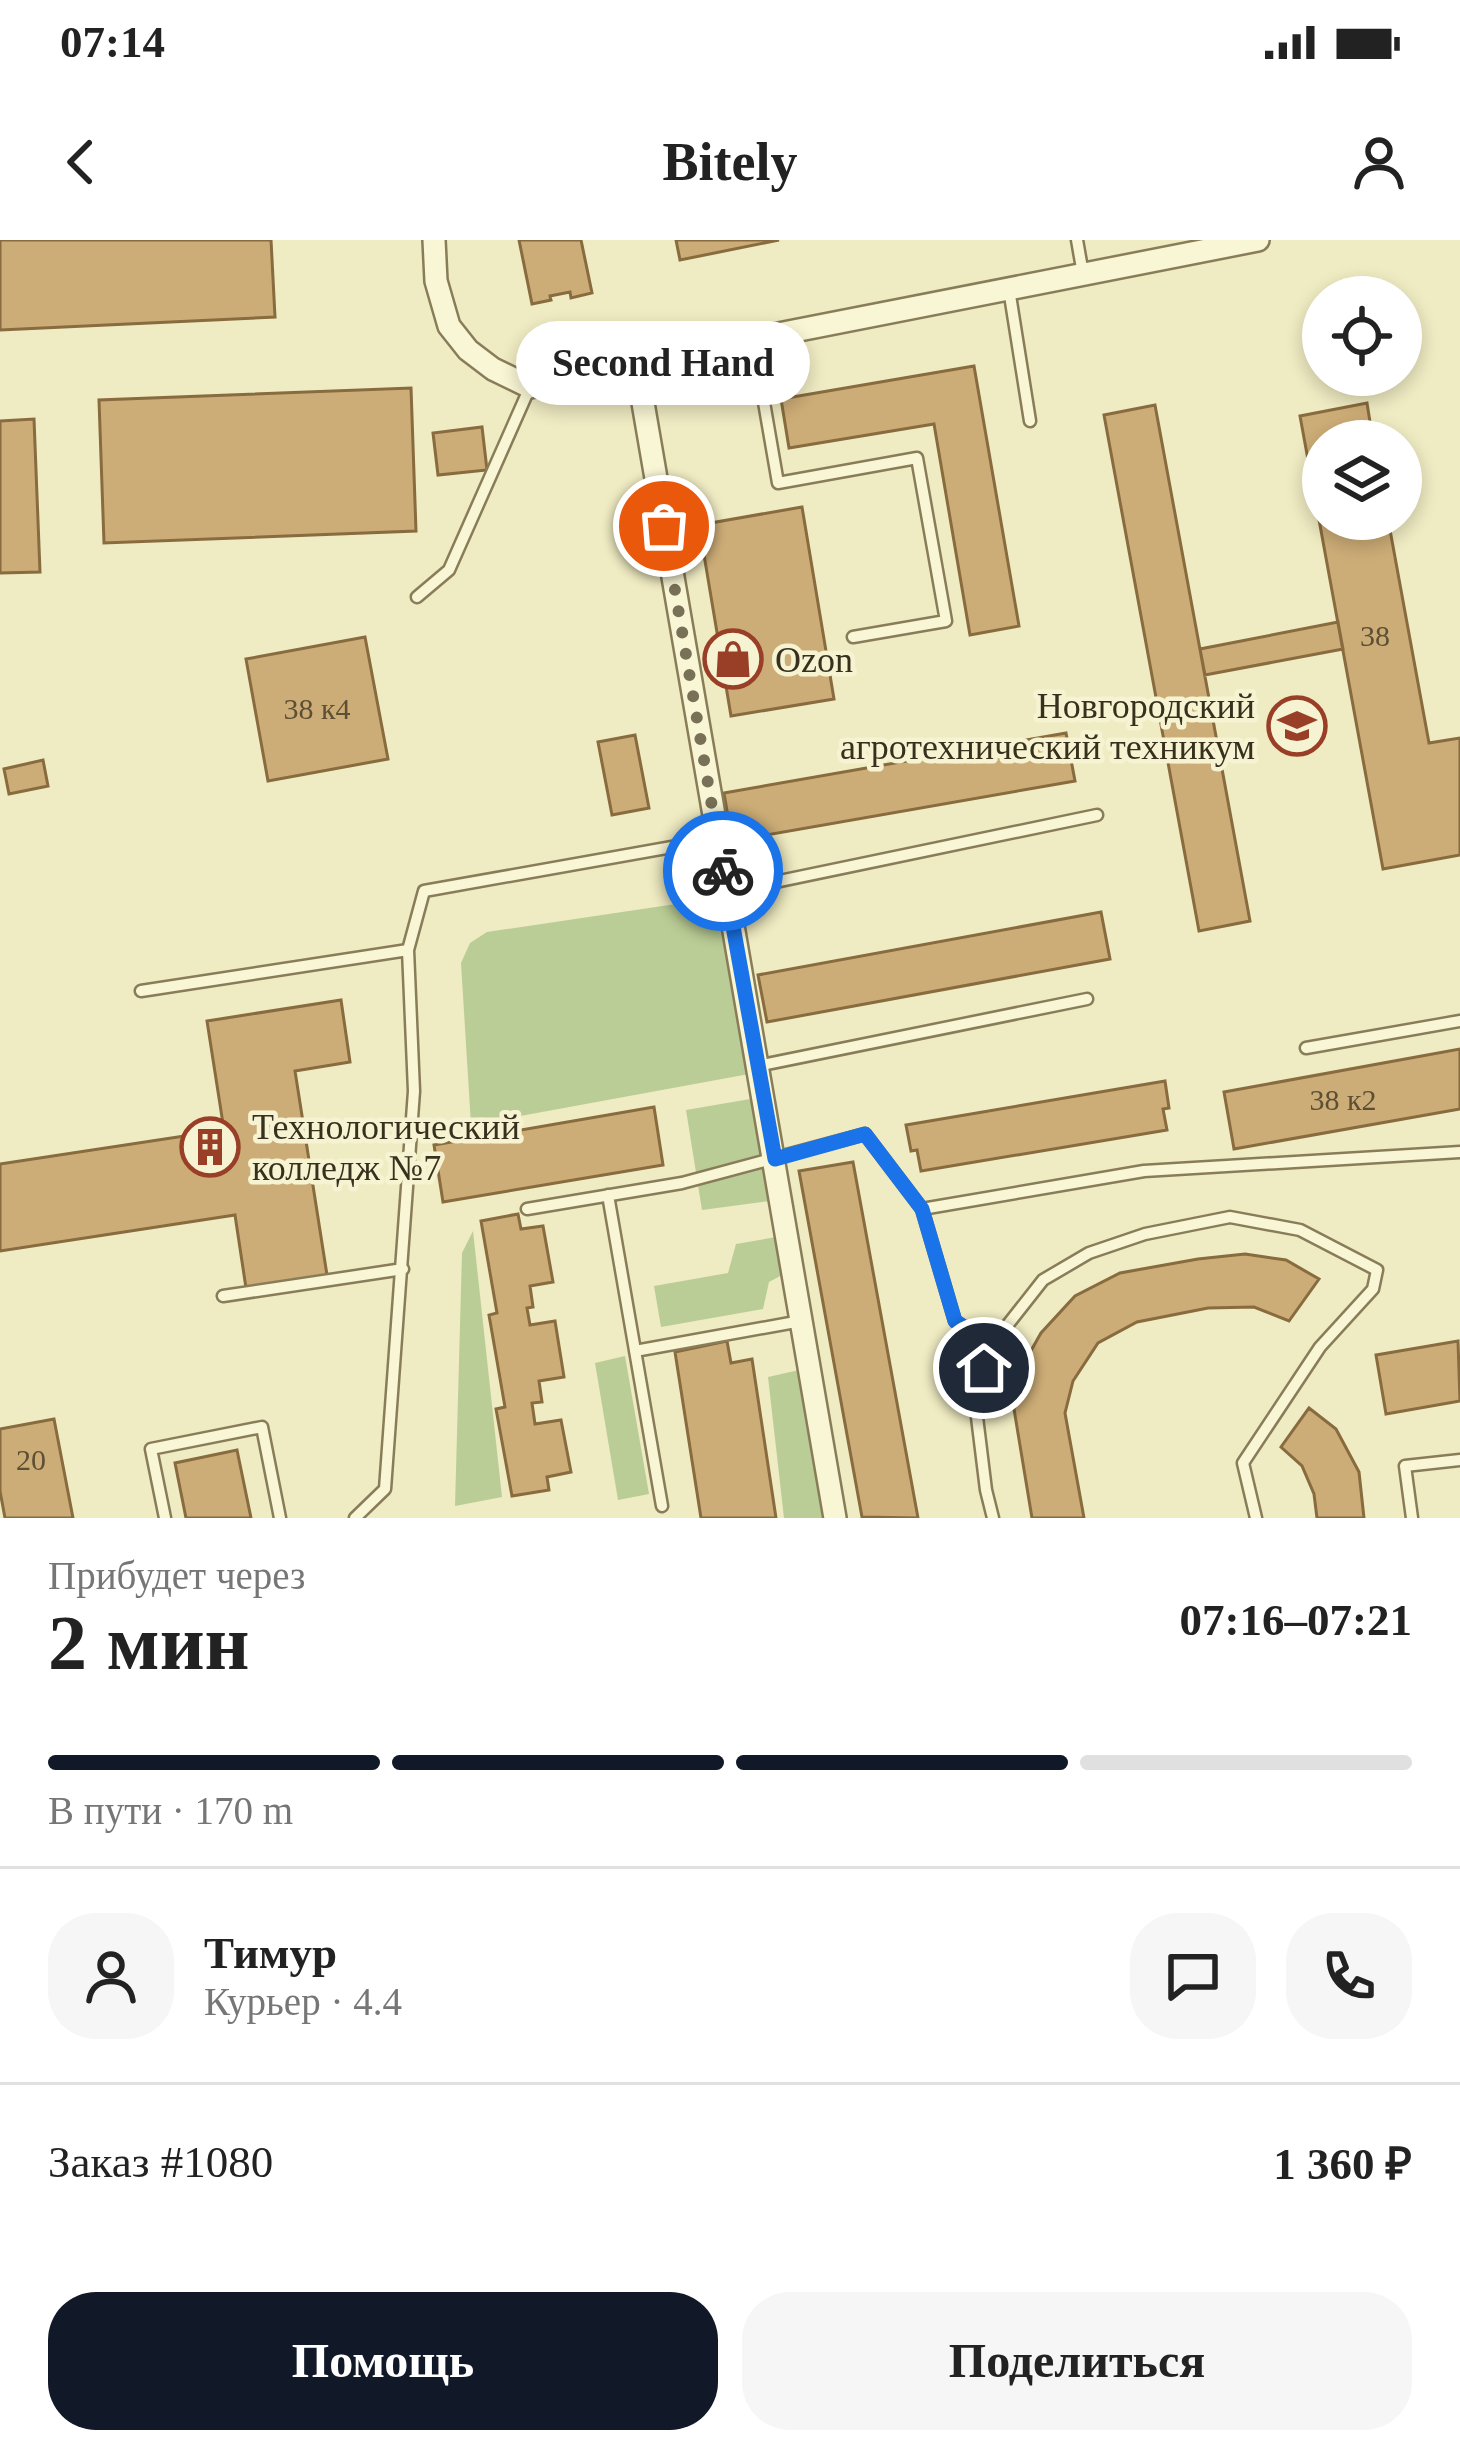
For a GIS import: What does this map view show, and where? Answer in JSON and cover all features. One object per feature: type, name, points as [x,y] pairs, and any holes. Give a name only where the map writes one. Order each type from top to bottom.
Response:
[{"type":"street","points":[[434,240],[436,281],[449,326],[468,350],[493,369],[530,386],[1258,240]]},
{"type":"street","points":[[637,368],[835,1518]]},
{"type":"lane","points":[[1077,240],[1083,274]]},
{"type":"lane","points":[[1009,289],[1030,421]]},
{"type":"lane","points":[[753,339],[778,483],[917,458],[946,621],[853,638]]},
{"type":"lane","points":[[417,598],[449,570],[530,386]]},
{"type":"lane","points":[[727,892],[1097,815]]},
{"type":"lane","points":[[361,1515],[385,1490],[414,1091],[408,950],[424,891],[717,839]]},
{"type":"lane","points":[[141,991],[408,950]]},
{"type":"lane","points":[[757,1066],[1087,999]]},
{"type":"lane","points":[[1306,1048],[1460,1021]]},
{"type":"lane","points":[[527,1209],[682,1183],[865,1134],[922,1209],[955,1321],[991,1346]]},
{"type":"lane","points":[[922,1209],[1144,1171],[1460,1152]]},
{"type":"lane","points":[[608,1195],[662,1506]]},
{"type":"lane","points":[[993,1518],[976,1409],[991,1346],[1043,1280],[1089,1253],[1145,1234],[1230,1217],[1300,1230],[1377,1270],[1373,1289],[1321,1347],[1243,1463],[1256,1518]]},
{"type":"lane","points":[[223,1296],[403,1269]]},
{"type":"lane","points":[[635,1351],[801,1321]]},
{"type":"lane","points":[[165,1518],[151,1449],[262,1427],[280,1518]]},
{"type":"lane","points":[[1412,1518],[1405,1466],[1460,1460]]},
{"type":"green space","points":[[696,901],[699,917],[724,912],[749,1074],[471,1125],[461,963],[470,943],[487,932]]},
{"type":"green space","points":[[756,1098],[770,1201],[702,1210],[686,1110]]},
{"type":"green space","points":[[473,1231],[502,1497],[455,1506],[462,1253]]},
{"type":"green space","points":[[782,1236],[786,1273],[769,1282],[763,1309],[661,1327],[654,1286],[728,1273],[736,1244]]},
{"type":"green space","points":[[625,1356],[649,1494],[618,1500],[595,1363]]},
{"type":"green space","points":[[799,1370],[824,1518],[784,1518],[768,1377]]},
{"type":"building","points":[[0,240],[271,240],[275,317],[0,330]]},
{"type":"building","points":[[519,240],[581,240],[592,293],[571,298],[570,292],[532,304]]},
{"type":"building","points":[[676,240],[779,240],[680,260]]},
{"type":"building","points":[[974,366],[1019,626],[970,635],[934,424],[789,448],[781,399]]},
{"type":"building","points":[[411,388],[416,531],[104,543],[99,400]]},
{"type":"building","points":[[1367,403],[1370,420],[1302,420],[1302,427],[1300,416]]},
{"type":"building","points":[[1155,405],[1250,921],[1199,931],[1104,415]]},
{"type":"building","points":[[34,419],[40,572],[0,573],[0,421]]},
{"type":"building","points":[[482,427],[487,470],[438,475],[433,433]]},
{"type":"building","points":[[802,507],[834,699],[731,716],[699,525]]},
{"type":"building","points":[[1323,540],[1392,540],[1429,743],[1460,738],[1460,855],[1383,869]]},
{"type":"building","points":[[1338,622],[1343,649],[1205,675],[1200,649]]},
{"type":"building","points":[[365,637],[388,759],[268,781],[246,659]]},
{"type":"building","points":[[1066,733],[1075,781],[732,841],[724,793]]},
{"type":"building","points":[[635,735],[649,808],[612,815],[598,742]]},
{"type":"building","points":[[43,760],[48,786],[9,794],[4,769]]},
{"type":"building","points":[[1101,912],[1110,959],[767,1022],[758,975]]},
{"type":"building","name":"Технологический колледж №7","points":[[341,1000],[350,1062],[295,1071],[327,1275],[246,1288],[235,1215],[0,1251],[0,1164],[224,1130],[207,1021]]},
{"type":"building","points":[[1460,1049],[1460,1109],[1234,1149],[1224,1092]]},
{"type":"building","points":[[1165,1081],[1167,1130],[921,1171],[917,1150],[911,1151],[906,1125]]},
{"type":"building","points":[[654,1107],[663,1165],[443,1202],[434,1145]]},
{"type":"building","points":[[853,1162],[918,1518],[862,1517],[799,1171]]},
{"type":"building","points":[[518,1214],[521,1229],[543,1226],[553,1282],[530,1286],[533,1307],[527,1308],[530,1325],[555,1321],[564,1377],[539,1381],[542,1402],[532,1403],[535,1424],[561,1420],[571,1472],[547,1477],[549,1490],[512,1496],[496,1409],[505,1407],[489,1315],[497,1313],[481,1221]]},
{"type":"building","points":[[1245,1254],[1286,1260],[1319,1279],[1289,1321],[1254,1307],[1208,1308],[1137,1322],[1098,1343],[1073,1381],[1065,1413],[1084,1518],[1032,1518],[1014,1409],[1024,1363],[1041,1333],[1075,1296],[1120,1273]]},
{"type":"building","points":[[727,1341],[731,1363],[752,1359],[776,1518],[701,1518],[675,1352]]},
{"type":"building","points":[[1458,1341],[1460,1401],[1386,1414],[1376,1355]]},
{"type":"building","points":[[1309,1408],[1336,1429],[1359,1472],[1364,1518],[1317,1518],[1314,1494],[1302,1466],[1281,1447]]},
{"type":"building","points":[[54,1419],[73,1518],[5,1518],[0,1429]]},
{"type":"building","points":[[237,1450],[251,1518],[186,1518],[175,1463]]},
{"type":"way so far","points":[[664,526],[723,871]]},
{"type":"place","name":"Second Hand","points":[[664,526]]},
{"type":"place","name":"Ozon","points":[[733,659]]},
{"type":"place","name":"Новгородский агротехнический техникум","points":[[1297,726]]},
{"type":"place","name":"Технологический колледж №7","points":[[210,1147]]},
{"type":"route","points":[[723,871],[775,1159],[865,1134],[922,1209],[955,1321],[991,1346],[984,1368]]}]
